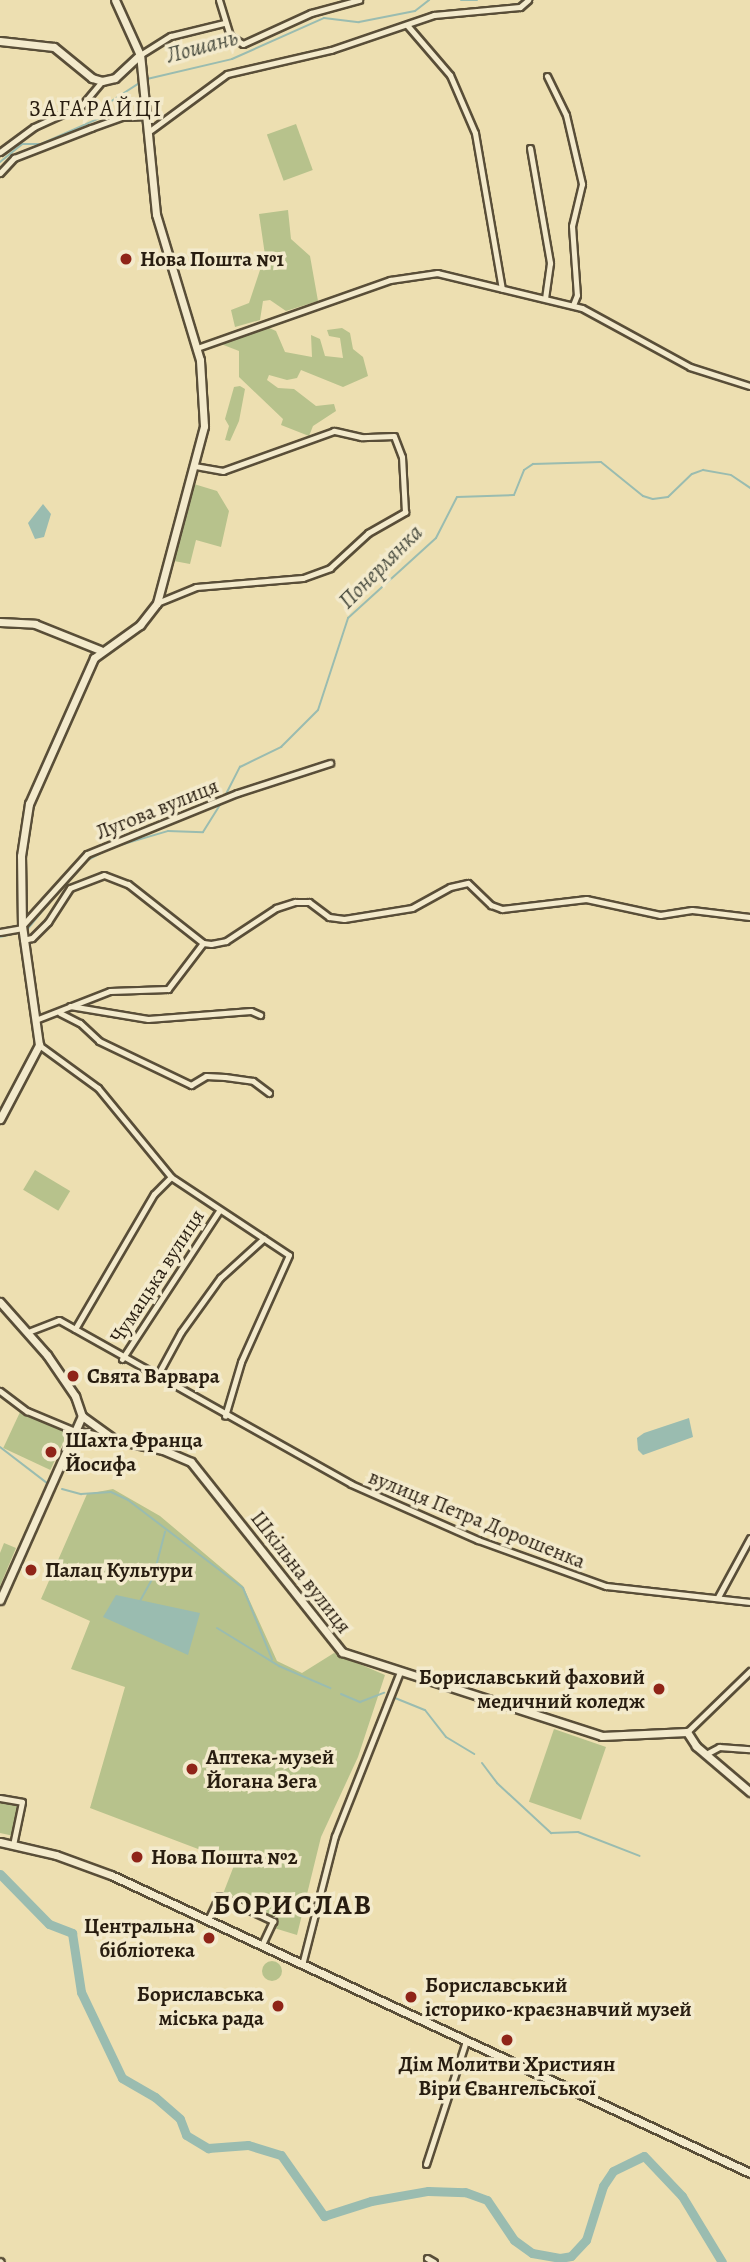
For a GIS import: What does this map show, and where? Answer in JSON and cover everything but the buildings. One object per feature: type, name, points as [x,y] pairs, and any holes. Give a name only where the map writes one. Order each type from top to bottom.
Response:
[{"type":"main road","points":[[0,1119],[39,1045],[38,1019],[23,932],[20,856],[29,804],[78,687],[100,650],[140,625],[157,603],[204,426],[197,348],[161,237],[151,130],[140,55],[115,0]]},
{"type":"main road","points":[[0,41],[54,47],[92,78],[102,81],[114,78],[140,55]]},
{"type":"main road","points":[[0,622],[36,624],[100,650]]},
{"type":"main road","points":[[0,1302],[28,1332],[75,1396],[82,1416],[0,1600]]},
{"type":"main road","name":"Шкільна вулиця","points":[[82,1416],[112,1437]]},
{"type":"main road","name":"Шкільна вулиця","points":[[75,1431],[112,1437],[191,1462],[331,1643],[353,1657],[601,1736],[687,1731]]},
{"type":"main road","points":[[687,1731],[706,1754],[750,1791]]},
{"type":"main road","points":[[0,1842],[83,1864],[750,2173]]},
{"type":"street","points":[[219,0],[224,23],[234,42],[243,44],[311,13],[359,0]]},
{"type":"street","points":[[151,130],[226,74],[290,61],[447,12],[520,7],[528,0]]},
{"type":"street","points":[[140,55],[171,36],[224,23]]},
{"type":"street","points":[[407,25],[450,75],[475,133],[502,289]]},
{"type":"street","points":[[547,76],[566,115],[582,184],[572,226],[577,295],[573,305]]},
{"type":"street","points":[[92,78],[95,92]]},
{"type":"street","points":[[0,152],[34,127],[68,114],[95,92],[102,81]]},
{"type":"street","points":[[0,173],[14,158],[91,128],[121,117],[149,116]]},
{"type":"street","points":[[530,148],[550,263],[545,298]]},
{"type":"street","points":[[197,348],[408,275],[437,273],[573,305],[690,367],[750,386]]},
{"type":"street","points":[[157,603],[196,587],[303,578],[330,568],[368,533],[405,512],[402,457],[394,436],[361,437],[334,431],[223,471],[195,466]]},
{"type":"street","name":"Лугова вулиця","points":[[203,943],[128,884],[104,875],[70,888],[47,922],[32,938],[23,932],[87,854],[226,799],[330,763]]},
{"type":"street","points":[[38,1019],[60,1013],[70,1006],[110,992],[167,989],[203,943],[226,941],[276,908],[295,902],[309,902],[329,917],[344,919],[412,908],[450,887],[468,883],[491,905],[502,909],[586,899],[660,915],[692,910],[750,917]]},
{"type":"street","points":[[0,932],[23,932]]},
{"type":"street","points":[[70,1006],[148,1018],[251,1011],[260,1015]]},
{"type":"street","points":[[60,1013],[80,1023],[99,1041],[189,1084],[208,1075],[253,1081],[269,1093]]},
{"type":"street","points":[[39,1045],[98,1088],[171,1177],[290,1258],[242,1361],[225,1416]]},
{"type":"street","points":[[75,1329],[154,1194],[171,1177]]},
{"type":"street","name":"Чумацька вулиця","points":[[122,1359],[219,1211]]},
{"type":"street","points":[[156,1378],[181,1332],[220,1278],[264,1238]]},
{"type":"street","name":"вулиця Петра Дорошенка","points":[[28,1332],[53,1319],[225,1416],[409,1513],[543,1560],[588,1581],[750,1602]]},
{"type":"street","points":[[0,1391],[27,1411],[75,1431]]},
{"type":"street","points":[[718,1597],[750,1538]]},
{"type":"street","points":[[687,1731],[750,1671]]},
{"type":"street","points":[[302,1965],[335,1836],[400,1672]]},
{"type":"street","points":[[706,1754],[719,1746],[750,1749]]},
{"type":"street","points":[[0,1798],[22,1802],[13,1844]]},
{"type":"street","points":[[208,1920],[219,1896],[273,1921],[262,1945]]},
{"type":"street","points":[[426,2164],[465,2044]]},
{"type":"street","points":[[427,2258],[434,2262]]},
{"type":"green space","points":[[296,124],[313,170],[284,181],[267,135]]},
{"type":"green space","points":[[288,210],[291,239],[310,256],[318,301],[286,311],[270,300],[263,301],[260,320],[235,327],[231,310],[249,303],[265,255],[259,214]]},
{"type":"green space","points":[[267,327],[276,331],[285,352],[312,357],[311,335],[320,339],[325,356],[343,358],[340,338],[329,336],[327,330],[342,328],[350,333],[353,349],[363,357],[368,376],[343,387],[301,370],[297,378],[287,380],[269,375],[267,380],[278,388],[294,389],[316,406],[334,404],[336,411],[313,426],[309,436],[281,425],[283,419],[239,377],[239,351],[221,344]]},
{"type":"green space","points":[[234,387],[245,389],[239,421],[230,441],[225,440],[229,426],[225,419]]},
{"type":"green space","points":[[194,484],[217,491],[229,511],[221,547],[196,540],[190,564],[174,561]]},
{"type":"green space","points":[[35,1170],[70,1191],[58,1211],[23,1190]]},
{"type":"green space","points":[[21,1410],[68,1432],[50,1470],[3,1448]]},
{"type":"green space","points":[[113,1489],[160,1516],[243,1586],[277,1661],[302,1673],[334,1653],[385,1675],[358,1757],[321,1837],[297,1935],[274,1928],[274,1923],[221,1899],[235,1863],[90,1808],[125,1687],[71,1669],[90,1621],[41,1599],[87,1494]]},
{"type":"green space","points":[[4,1543],[16,1548],[0,1586],[0,1553]]},
{"type":"green space","points":[[554,1729],[606,1747],[581,1820],[529,1802]]},
{"type":"green space","points":[[0,1799],[20,1803],[14,1836],[0,1833]]},
{"type":"green space","points":[[272,1961],[279,1964],[282,1971],[279,1978],[272,1981],[265,1978],[262,1971],[265,1964]]},
{"type":"water","points":[[43,504],[51,514],[44,537],[35,539],[28,523]]},
{"type":"water","points":[[689,1418],[693,1437],[643,1455],[638,1450],[637,1438],[644,1433]]},
{"type":"water","points":[[116,1595],[200,1613],[188,1655],[103,1617]]},
{"type":"waterway","name":"Лошань","points":[[147,79],[232,59],[324,18],[359,22],[415,11],[429,0]]},
{"type":"waterway","name":"Лошань","points":[[461,0],[477,0]]},
{"type":"waterway","name":"Лошань","points":[[0,162],[22,144],[41,144],[102,117],[110,102],[141,82]]},
{"type":"waterway","name":"Понерлянка","points":[[225,796],[240,767],[281,747],[318,710],[348,618],[436,538],[457,497],[514,495],[524,470],[533,464],[601,462],[643,496],[653,499],[668,497],[692,474],[703,470],[731,475],[750,488]]},
{"type":"waterway","name":"Понерлянка","points":[[81,864],[110,848],[168,831],[203,832],[222,801]]},
{"type":"waterway","name":"Понерлянка","points":[[26,931],[64,884]]},
{"type":"waterway","name":"Понерлянка","points":[[0,937],[20,932]]},
{"type":"waterway","points":[[0,1447],[47,1483]]},
{"type":"waterway","points":[[62,1489],[81,1494],[111,1492],[128,1500],[243,1588],[272,1659]]},
{"type":"waterway","points":[[140,1601],[153,1578],[165,1532]]},
{"type":"waterway","points":[[217,1628],[279,1666],[330,1688]]},
{"type":"waterway","points":[[341,1694],[360,1702],[384,1693]]},
{"type":"waterway","points":[[395,1698],[425,1710],[446,1737],[474,1754]]},
{"type":"waterway","points":[[482,1763],[497,1783],[551,1833],[578,1832],[640,1856]]},
{"type":"waterway","points":[[0,1874],[49,1924],[72,1933],[81,1992],[122,2078],[155,2097],[180,2119],[186,2135],[208,2148],[248,2145],[281,2155],[324,2216],[371,2201],[428,2191],[465,2192],[487,2200],[514,2240],[532,2253],[560,2258],[571,2256],[586,2240],[603,2186],[613,2171],[644,2156],[682,2196],[722,2262]]},
{"type":"place","name":"Нова Пошта №1","points":[[126,259]]},
{"type":"place","name":"Свята Варвара","points":[[73,1376]]},
{"type":"place","name":"Шахта Франца Йосифа","points":[[51,1452]]},
{"type":"place","name":"Палац Культури","points":[[31,1570]]},
{"type":"place","name":"Бориславський фаховий медичний коледж","points":[[659,1689]]},
{"type":"place","name":"Аптека-музей Йогана Зега","points":[[192,1769]]},
{"type":"place","name":"Нова Пошта №2","points":[[137,1857]]},
{"type":"place","name":"Центральна бібліотека","points":[[209,1938]]},
{"type":"place","name":"Бориславський історико-краєзнавчий музей","points":[[411,1997]]},
{"type":"place","name":"Бориславська міська рада","points":[[278,2006]]},
{"type":"place","name":"Дім Молитви Християн Віри Євангельської","points":[[507,2040]]},
{"type":"district","name":"ЗАГАРАЙЦІ","points":[[96,109]]},
{"type":"district","name":"БОРИСЛАВ","points":[[293,1905]]}]
